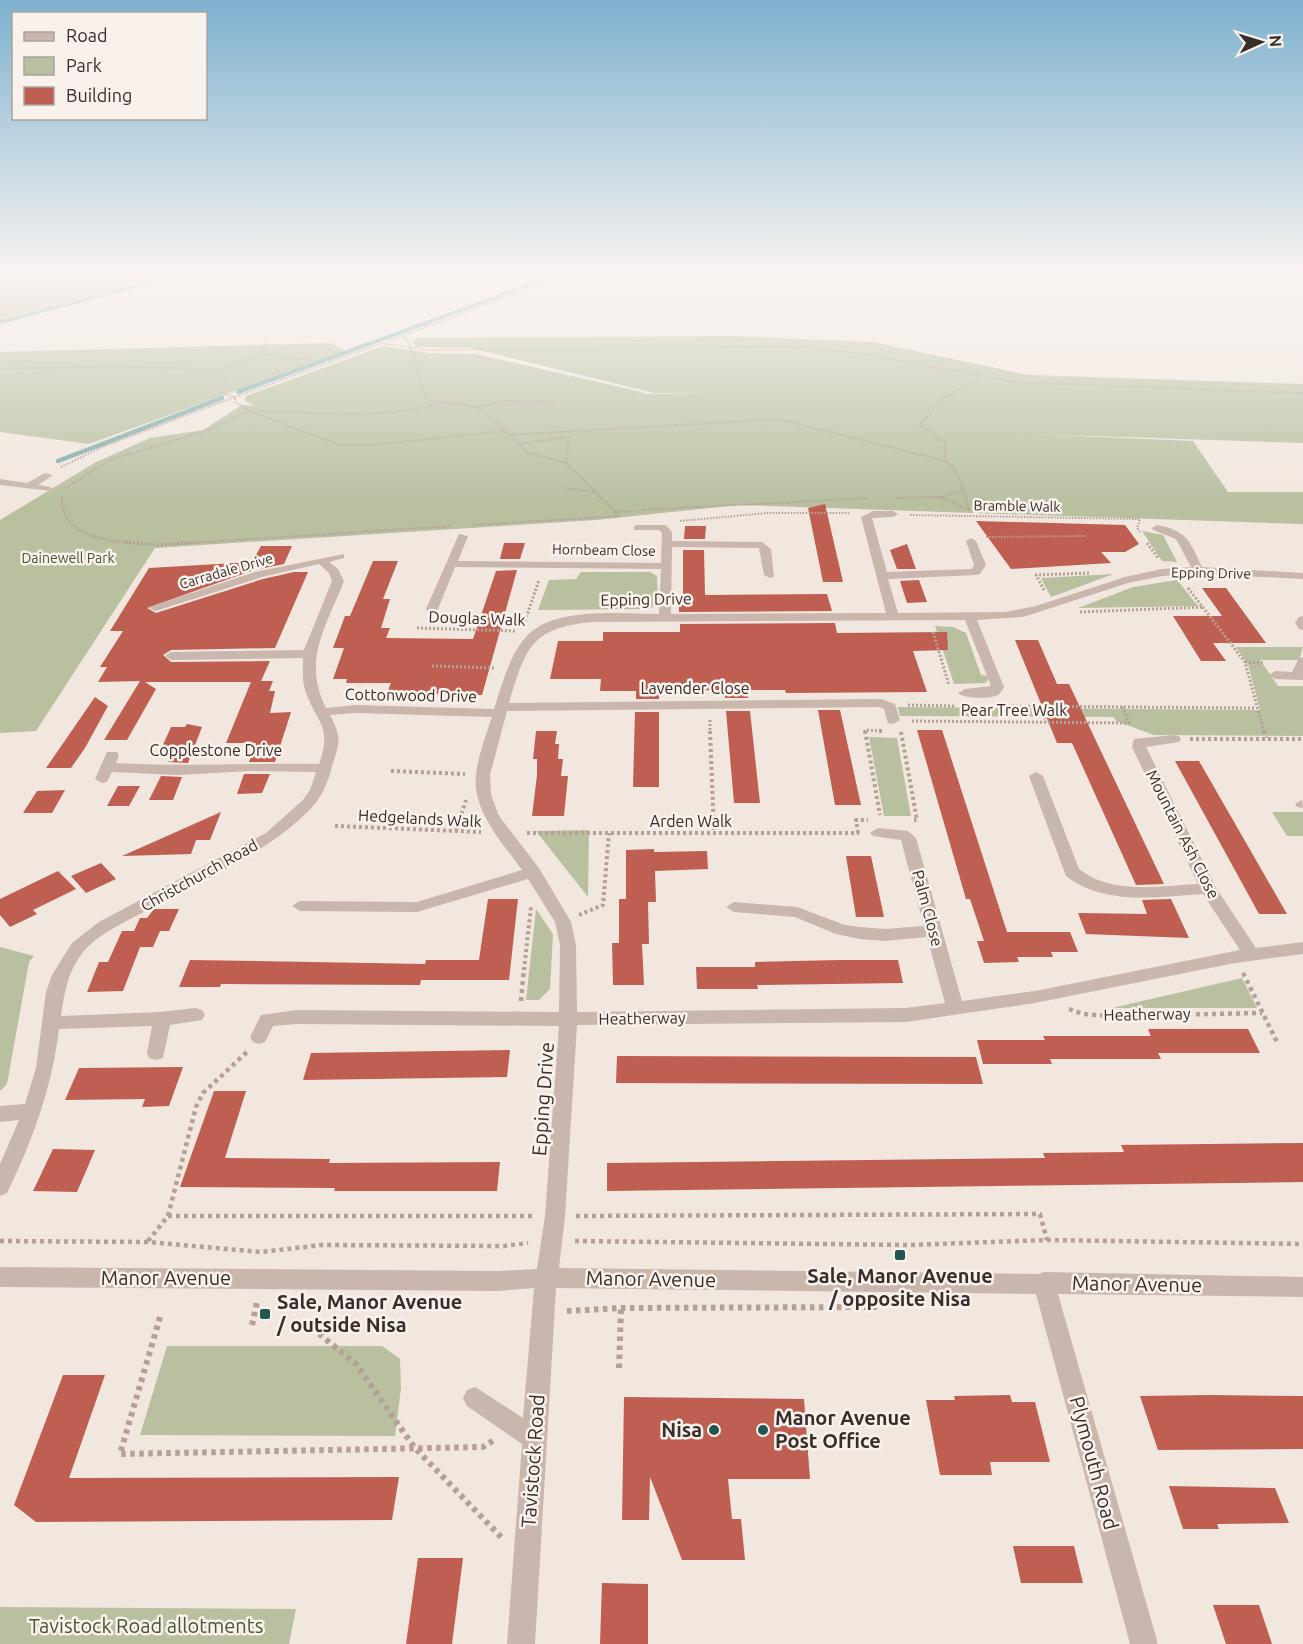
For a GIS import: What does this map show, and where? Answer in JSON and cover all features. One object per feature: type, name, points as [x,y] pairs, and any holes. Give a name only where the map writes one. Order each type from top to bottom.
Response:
[{"type":"street","points":[[29,486],[48,475]]},
{"type":"street","points":[[0,482],[47,489]]},
{"type":"street","points":[[893,514],[868,515],[893,617]]},
{"type":"street","name":"Hornbeam Close","points":[[638,528],[666,529],[665,617]]},
{"type":"street","points":[[1157,528],[1173,530],[1180,534],[1199,572]]},
{"type":"street","points":[[432,609],[463,531]]},
{"type":"street","points":[[882,576],[976,572],[980,565],[971,541]]},
{"type":"street","points":[[667,544],[762,545],[766,549],[770,575]]},
{"type":"street","name":"Carradale Drive","points":[[155,607],[259,574],[323,562],[340,556]]},
{"type":"street","name":"Christchurch Road","points":[[0,1187],[33,1111],[45,1068],[55,992],[61,975],[78,947],[105,926],[271,836],[308,803],[326,768],[333,734],[321,712],[309,681],[309,654],[338,581],[334,571],[323,562]]},
{"type":"street","name":"Hornbeam Close","points":[[451,564],[664,566]]},
{"type":"street","name":"Epping Drive","points":[[546,1278],[555,1216],[568,1019],[568,945],[563,922],[549,897],[492,816],[484,795],[483,775],[522,649],[537,632],[546,627],[592,618],[970,617],[1019,614],[1052,606],[1129,579],[1171,571],[1303,576]]},
{"type":"street","points":[[957,695],[993,692],[998,687],[970,617]]},
{"type":"street","points":[[1303,620],[1301,622],[1303,626]]},
{"type":"street","points":[[171,656],[309,654]]},
{"type":"street","points":[[1275,675],[1300,676],[1303,661]]},
{"type":"street","name":"Lavender Close","points":[[502,710],[709,704],[892,705]]},
{"type":"street","points":[[892,705],[898,724]]},
{"type":"street","name":"Cottonwood Drive","points":[[321,712],[355,708],[502,710]]},
{"type":"street","points":[[1138,742],[1174,739]]},
{"type":"street","name":"Mountain Ash Close","points":[[1138,742],[1208,889],[1243,955]]},
{"type":"street","name":"Copplestone Drive","points":[[107,767],[178,771],[250,767],[326,768]]},
{"type":"street","points":[[1036,776],[1072,872],[1079,879],[1100,888],[1119,891],[1208,889]]},
{"type":"street","name":"Palm Close","points":[[878,833],[903,834],[908,838],[955,1009]]},
{"type":"street","points":[[300,906],[417,907],[533,872]]},
{"type":"street","points":[[735,907],[797,912],[842,930],[860,933],[935,931]]},
{"type":"street","name":"Heatherway","points":[[259,1037],[267,1020],[297,1017],[568,1019],[906,1015],[1035,997],[1243,955],[1303,948]]},
{"type":"street","points":[[52,1023],[92,1020],[162,1020],[196,1015]]},
{"type":"street","points":[[156,1053],[162,1020]]},
{"type":"street","points":[[0,1114],[33,1111]]},
{"type":"street","name":"Manor Avenue","points":[[0,1277],[496,1281],[546,1278],[1044,1282],[1303,1287]]},
{"type":"street","name":"Tavistock Road","points":[[521,1644],[527,1563],[525,1430],[546,1278]]},
{"type":"street","name":"Plymouth Road","points":[[1044,1282],[1144,1644]]},
{"type":"street","points":[[475,1398],[525,1430]]},
{"type":"path","points":[[66,464],[235,397],[358,352]]},
{"type":"path","points":[[415,352],[423,394],[428,401],[477,407],[503,401],[554,402]]},
{"type":"path","points":[[844,352],[981,376],[1048,385],[1303,393]]},
{"type":"path","points":[[0,369],[114,366],[221,370],[258,354],[319,362]]},
{"type":"path","points":[[221,370],[226,383],[221,389],[223,394],[235,397]]},
{"type":"path","points":[[945,461],[945,442],[920,425],[941,400],[981,376]]},
{"type":"path","points":[[235,397],[235,402],[250,411],[339,445],[372,445],[504,431]]},
{"type":"path","points":[[438,403],[430,407],[392,410],[250,411],[208,430],[110,460],[62,491],[62,511],[66,520],[79,529],[100,538],[128,544],[156,545],[451,526]]},
{"type":"path","points":[[477,407],[490,414],[504,431],[528,453],[566,462],[619,516],[638,528]]},
{"type":"path","points":[[509,435],[778,419],[945,461],[952,467],[964,490],[970,516]]},
{"type":"path","points":[[566,462],[570,432]]},
{"type":"path","points":[[518,444],[569,437]]},
{"type":"path","points":[[566,488],[595,492]]},
{"type":"path","points":[[889,498],[941,497],[964,490]]},
{"type":"path","points":[[941,497],[969,510]]},
{"type":"path","points":[[615,512],[878,498]]},
{"type":"path","points":[[666,529],[672,526],[672,522],[768,513],[868,515]]},
{"type":"path","name":"Bramble Walk","points":[[893,514],[1140,519],[1137,528],[1171,571]]},
{"type":"path","points":[[463,531],[619,516]]},
{"type":"path","points":[[971,541],[979,537],[1086,536]]},
{"type":"path","name":"Douglas Walk","points":[[417,628],[522,631],[544,565]]},
{"type":"path","points":[[1171,571],[1204,607],[1245,662],[1266,738]]},
{"type":"path","points":[[1052,606],[1082,613],[1204,607]]},
{"type":"path","points":[[908,820],[916,820],[898,724],[892,705],[956,706],[957,695],[929,617]]},
{"type":"path","points":[[432,666],[516,668]]},
{"type":"path","points":[[709,704],[714,832]]},
{"type":"path","name":"Pear Tree Walk","points":[[1046,723],[1040,706],[1256,708]]},
{"type":"path","points":[[1122,707],[1138,742]]},
{"type":"path","name":"Pear Tree Walk","points":[[898,724],[1130,723]]},
{"type":"path","points":[[858,833],[856,820],[881,819],[865,730],[898,724]]},
{"type":"path","points":[[1174,739],[1303,739]]},
{"type":"path","points":[[391,771],[483,775]]},
{"type":"path","name":"Hedgelands Walk","points":[[335,826],[504,834]]},
{"type":"path","points":[[563,922],[603,905],[609,833]]},
{"type":"path","name":"Arden Walk","points":[[504,834],[878,833]]},
{"type":"path","points":[[519,1018],[532,904],[549,897]]},
{"type":"path","points":[[1243,955],[1262,1012],[1277,1042]]},
{"type":"path","name":"Heatherway","points":[[1035,997],[1083,1014],[1262,1012]]},
{"type":"path","points":[[148,1242],[168,1216],[196,1107],[203,1093],[244,1055],[259,1037]]},
{"type":"path","points":[[168,1216],[1040,1214],[1047,1240]]},
{"type":"path","points":[[0,1241],[148,1242],[261,1252],[322,1245],[504,1246],[551,1241],[909,1245],[1047,1240],[1303,1244]]},
{"type":"path","points":[[542,1312],[621,1308],[886,1306]]},
{"type":"path","points":[[619,1368],[621,1308]]},
{"type":"path","points":[[160,1317],[120,1454],[483,1447],[525,1430]]},
{"type":"path","points":[[312,1328],[356,1364],[414,1447],[527,1563]]},
{"type":"green space","points":[[0,352],[344,352],[89,444],[0,432]]},
{"type":"green space","name":"Dainewell Park","points":[[367,352],[476,354],[646,393],[635,394],[712,393],[654,393],[485,352],[919,352],[1028,375],[1303,384],[1303,443],[1031,434],[1193,441],[1228,492],[1303,492],[1303,524],[738,505],[596,520],[155,548],[36,731],[0,733],[0,520],[96,462],[150,438],[203,430],[242,405],[255,406],[245,401],[246,396]]},
{"type":"green space","points":[[1142,531],[1163,535],[1177,562],[1162,561]]},
{"type":"green space","points":[[581,572],[650,572],[657,576],[658,603],[649,609],[538,610],[549,580],[576,579]]},
{"type":"green space","points":[[1114,574],[1051,597],[1041,578]]},
{"type":"green space","points":[[1177,580],[1198,606],[1078,608],[1133,587]]},
{"type":"green space","points":[[935,626],[953,627],[966,633],[981,675],[987,676],[988,680],[985,683],[954,684]]},
{"type":"green space","points":[[1236,647],[1303,647],[1299,660],[1260,660],[1278,686],[1303,686],[1303,736],[1154,735],[1116,721],[1114,717],[900,716],[898,707],[1260,710],[1248,664]]},
{"type":"green space","points":[[869,737],[897,738],[911,816],[884,816]]},
{"type":"green space","points":[[1272,812],[1303,812],[1303,836],[1287,836]]},
{"type":"green space","points":[[589,830],[588,897],[536,831]]},
{"type":"green space","points":[[536,909],[553,934],[550,989],[539,1000],[526,1000]]},
{"type":"green space","points":[[0,947],[34,956],[29,962],[7,1084],[0,1091]]},
{"type":"green space","points":[[1242,978],[1257,1008],[1112,1008]]},
{"type":"green space","points":[[167,1346],[382,1346],[400,1359],[401,1388],[395,1436],[140,1435]]},
{"type":"green space","name":"Tavistock Road allotments","points":[[0,1607],[296,1609],[289,1644],[0,1644]]},
{"type":"building","points":[[825,504],[843,582],[823,582],[808,508]]},
{"type":"building","points":[[976,521],[1125,525],[1139,544],[1125,552],[1101,552],[1111,563],[1011,569]]},
{"type":"building","points":[[685,526],[706,526],[705,539],[684,539]]},
{"type":"building","points":[[504,543],[525,543],[520,559],[500,559]]},
{"type":"building","points":[[907,544],[916,569],[897,569],[890,550]]},
{"type":"building","points":[[261,546],[292,546],[284,564],[254,570],[147,608],[156,613],[263,579],[294,572],[308,572],[275,648],[171,650],[163,655],[171,662],[270,661],[261,681],[273,681],[269,691],[275,691],[270,713],[291,712],[275,762],[249,762],[256,743],[226,743],[251,682],[145,682],[156,689],[127,740],[104,740],[140,681],[98,682],[107,667],[100,667],[123,631],[110,631],[149,568],[252,562]]},
{"type":"building","points":[[683,550],[704,550],[705,595],[827,594],[832,611],[679,612],[679,595],[683,595]]},
{"type":"building","points":[[373,561],[398,561],[383,599],[390,599],[381,628],[390,628],[386,638],[473,639],[496,571],[517,570],[482,695],[387,693],[391,683],[346,683],[347,679],[333,679],[344,648],[333,648],[345,616],[350,616]]},
{"type":"building","points":[[919,580],[927,602],[907,603],[900,581]]},
{"type":"building","points":[[1202,588],[1226,588],[1266,643],[1213,643],[1226,661],[1201,661],[1173,616],[1222,616]]},
{"type":"building","points":[[835,623],[837,633],[947,632],[948,650],[913,651],[927,692],[786,693],[785,690],[748,690],[748,698],[725,698],[725,690],[659,691],[659,699],[636,699],[636,691],[600,691],[601,679],[550,679],[558,641],[603,641],[603,632],[680,632],[680,624]]},
{"type":"building","points":[[1015,640],[1038,640],[1057,684],[1069,684],[1164,884],[1136,885],[1072,743],[1057,743]]},
{"type":"building","points":[[95,697],[108,706],[85,748],[71,768],[46,768]]},
{"type":"building","points":[[818,710],[840,710],[861,805],[835,805]]},
{"type":"building","points":[[726,711],[750,711],[760,803],[734,803]]},
{"type":"building","points":[[635,712],[659,712],[659,787],[633,787]]},
{"type":"building","points":[[187,724],[202,727],[188,763],[168,762],[175,747],[162,747],[171,727],[185,727]]},
{"type":"building","points":[[917,730],[942,730],[1007,932],[1070,932],[1078,952],[1051,952],[1053,957],[1017,957],[1019,962],[984,963],[977,941],[984,941],[970,899],[966,899]]},
{"type":"building","points":[[536,731],[557,731],[555,744],[559,744],[558,759],[563,759],[561,776],[568,776],[564,816],[532,816],[537,775],[537,759],[533,759]]},
{"type":"building","points":[[1175,761],[1199,761],[1287,914],[1259,914]]},
{"type":"building","points":[[244,774],[270,774],[262,793],[237,794]]},
{"type":"building","points":[[161,776],[182,777],[173,800],[149,800]]},
{"type":"building","points":[[118,786],[140,786],[129,806],[107,806]]},
{"type":"building","points":[[65,790],[52,813],[23,813],[37,791]]},
{"type":"building","points":[[221,812],[210,840],[196,840],[191,854],[122,856]]},
{"type":"building","points":[[654,849],[654,852],[707,851],[708,869],[655,871],[656,902],[648,902],[649,944],[642,944],[644,985],[613,985],[612,943],[619,943],[619,899],[626,899],[626,850]]},
{"type":"building","points":[[846,856],[871,856],[884,917],[856,917]]},
{"type":"building","points":[[101,863],[116,879],[86,893],[71,876]]},
{"type":"building","points":[[58,871],[76,889],[33,910],[37,914],[10,927],[0,915],[0,899]]},
{"type":"building","points":[[488,899],[518,899],[509,980],[421,980],[420,985],[221,984],[220,987],[179,987],[190,960],[425,964],[426,960],[479,960]]},
{"type":"building","points":[[1171,899],[1189,938],[1086,934],[1078,913],[1147,914],[1142,900]]},
{"type":"building","points":[[154,909],[179,909],[169,931],[160,931],[153,947],[140,947],[123,991],[87,992],[99,962],[108,962],[122,931],[134,931],[140,918],[147,918]]},
{"type":"building","points":[[898,960],[903,983],[757,985],[758,989],[697,989],[696,967],[755,967],[755,962]]},
{"type":"building","points":[[1148,1029],[1248,1029],[1260,1053],[1158,1053],[1161,1059],[1050,1059],[1052,1064],[983,1064],[977,1040],[1045,1040],[1043,1036],[1151,1036]]},
{"type":"building","points":[[510,1050],[507,1077],[303,1080],[311,1053]]},
{"type":"building","points":[[617,1056],[976,1057],[983,1084],[616,1083]]},
{"type":"building","points":[[183,1067],[169,1106],[142,1107],[145,1099],[65,1100],[79,1068]]},
{"type":"building","points":[[214,1091],[246,1091],[225,1158],[330,1159],[329,1163],[500,1162],[497,1191],[334,1191],[335,1188],[180,1187]]},
{"type":"building","points":[[1303,1143],[1303,1182],[607,1191],[607,1163],[1045,1158],[1043,1153],[1124,1152],[1121,1145]]},
{"type":"building","points":[[53,1149],[95,1150],[77,1192],[33,1191]]},
{"type":"building","points":[[63,1375],[105,1375],[69,1478],[399,1477],[392,1520],[36,1522],[14,1505]]},
{"type":"building","points":[[1010,1395],[1012,1402],[1035,1402],[1050,1462],[990,1462],[992,1475],[940,1475],[926,1400],[955,1400],[954,1396]]},
{"type":"building","points":[[1140,1396],[1303,1396],[1303,1449],[1158,1450]]},
{"type":"building","points":[[624,1397],[804,1399],[810,1479],[728,1479],[732,1519],[741,1519],[745,1560],[682,1560],[650,1477],[649,1520],[622,1520]]},
{"type":"building","points":[[1169,1486],[1275,1488],[1289,1523],[1217,1524],[1219,1529],[1183,1529]]},
{"type":"building","points":[[1013,1546],[1074,1546],[1083,1583],[1021,1583]]},
{"type":"building","points":[[418,1558],[463,1558],[452,1644],[406,1644]]},
{"type":"building","points":[[602,1583],[648,1584],[648,1644],[600,1644]]},
{"type":"building","points":[[1213,1605],[1259,1605],[1272,1644],[1226,1644]]},
{"type":"waterway","points":[[238,392],[348,352]]},
{"type":"waterway","points":[[58,461],[222,398]]},
{"type":"place","name":"Sale, Manor Avenue / opposite Nisa","points":[[900,1255]]},
{"type":"place","name":"Sale, Manor Avenue / outside Nisa","points":[[265,1314]]},
{"type":"place","name":"Nisa","points":[[714,1430]]},
{"type":"place","name":"Manor Avenue Post Office","points":[[763,1430]]}]
